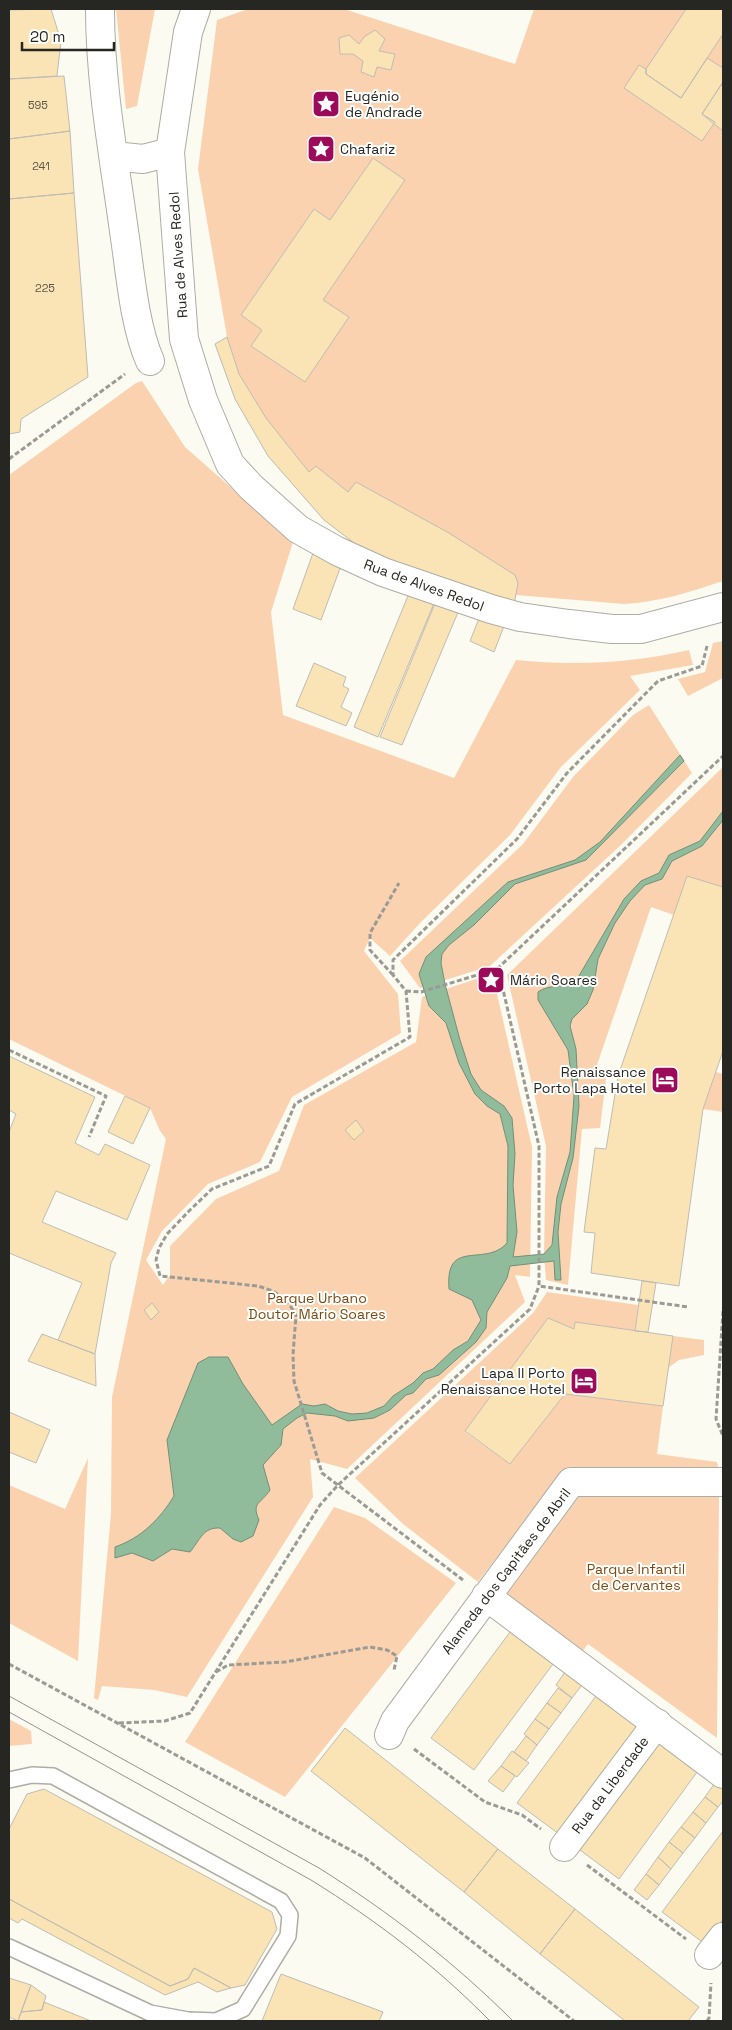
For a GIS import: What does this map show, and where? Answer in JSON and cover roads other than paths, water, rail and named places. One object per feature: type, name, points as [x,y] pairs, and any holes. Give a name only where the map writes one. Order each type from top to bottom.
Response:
[{"type":"street","points":[[100,9],[100,29],[114,156],[131,280],[144,349],[141,365]]},
{"type":"street","name":"Rua de Alves Redol","points":[[196,9],[188,32],[170,152],[184,339],[203,400],[230,464],[251,487],[298,529],[337,551],[383,572],[491,609],[520,616],[612,629],[641,629],[723,607]]},
{"type":"street","points":[[114,156],[144,159],[170,152]]},
{"type":"street","name":"Alameda dos Capitães de Abril","points":[[401,1741],[395,1721],[571,1482],[723,1482]]},
{"type":"street","points":[[486,1596],[723,1774]]},
{"type":"street","name":"Rua da Liberdade","points":[[555,1840],[656,1723]]},
{"type":"lane","points":[[9,1780],[32,1775],[53,1776],[282,1901],[290,1916],[288,1936],[243,2009],[216,2021],[188,2020],[150,2013],[9,1947]]},
{"type":"tram line","points":[[9,1696],[319,1868],[396,1920],[468,1978],[513,2021]]},
{"type":"tram line","points":[[9,1712],[311,1880],[405,1945],[449,1982],[490,2021]]},
{"type":"place","name":"Eugénio de Andrade","points":[[326,104]]},
{"type":"place","name":"Chafariz","points":[[321,149]]},
{"type":"place","name":"Mário Soares","points":[[491,980]]},
{"type":"place","name":"Renaissance Porto Lapa Hotel","points":[[665,1080]]},
{"type":"place","name":"Lapa II Porto Renaissance Hotel","points":[[584,1381]]},
{"type":"park label","name":"Parque Urbano Doutor Mário Soares","points":[[317,1306]]},
{"type":"park label","name":"Parque Infantil de Cervantes","points":[[636,1578]]}]
